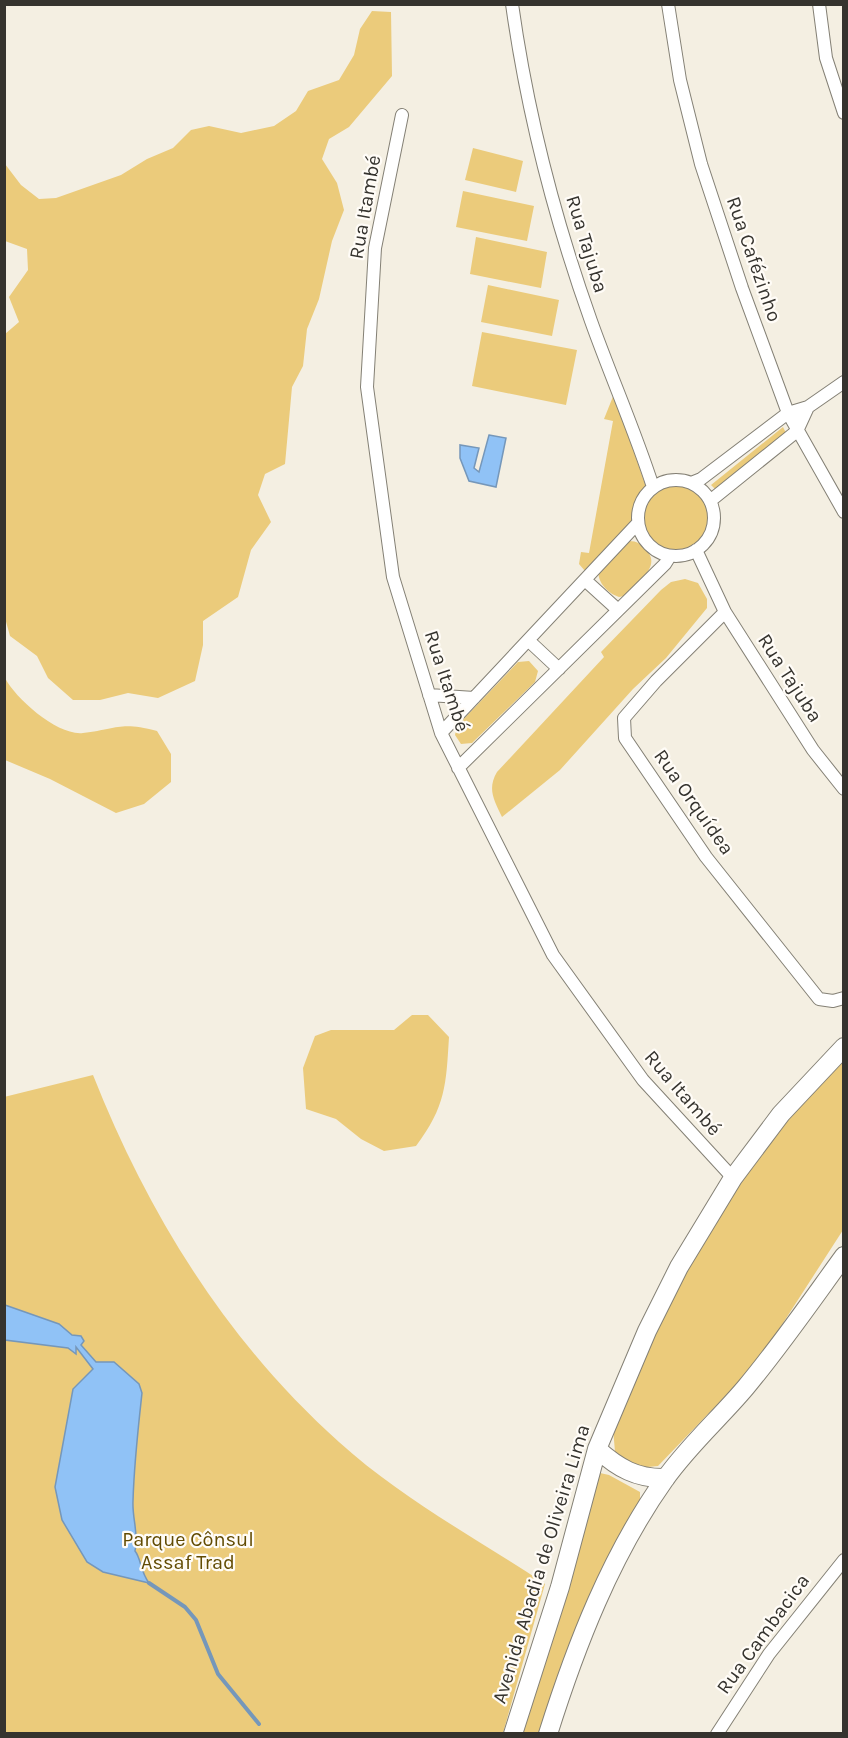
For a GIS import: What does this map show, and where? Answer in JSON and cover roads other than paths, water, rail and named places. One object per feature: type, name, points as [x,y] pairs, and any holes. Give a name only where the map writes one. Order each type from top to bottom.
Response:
[{"type":"street","name":"Rua Tajuba","points":[[512,4],[518,43],[553,199],[591,320],[653,487]]},
{"type":"street","name":"Rua Cafézinho","points":[[668,4],[680,80],[701,164],[742,288],[788,413],[843,512]]},
{"type":"street","points":[[819,4],[826,58],[843,113]]},
{"type":"street","name":"Rua Itambé","points":[[402,115],[375,248],[367,387],[393,577],[429,695],[441,733],[553,955],[643,1080],[733,1178]]},
{"type":"street","points":[[691,483],[701,479],[788,413],[808,407],[843,382]]},
{"type":"street","points":[[710,501],[797,431],[808,407]]},
{"type":"street","points":[[441,733],[638,524],[641,503],[653,487],[665,481],[678,480],[699,487],[710,501],[714,523],[705,543],[696,550],[688,554],[670,556],[649,545],[638,524]]},
{"type":"street","name":"Rua Tajuba","points":[[696,550],[725,612],[813,750],[843,789]]},
{"type":"street","points":[[458,768],[670,556]]},
{"type":"street","points":[[585,580],[618,610]]},
{"type":"street","name":"Rua Orquídea","points":[[725,612],[656,681],[624,718],[625,738],[706,857],[819,999],[833,1001],[843,998]]},
{"type":"street","points":[[529,641],[559,669]]},
{"type":"street","points":[[429,695],[474,698]]},
{"type":"street","name":"Avenida Abadia de Oliveira Lima","points":[[513,1734],[560,1587],[597,1449],[652,1320],[679,1267],[733,1178],[781,1114],[843,1047]]},
{"type":"street","points":[[548,1734],[593,1610],[628,1537],[666,1478],[781,1344],[843,1256]]},
{"type":"street","points":[[597,1449],[629,1473],[649,1479],[666,1478]]},
{"type":"street","name":"Rua Cambacica","points":[[717,1734],[769,1654],[843,1560]]},
{"type":"water","points":[[489,435],[506,438],[496,487],[469,481],[460,458],[460,445],[479,448],[474,468],[479,472]]},
{"type":"water","points":[[5,1305],[59,1324],[72,1335],[81,1336],[84,1341],[81,1345],[96,1362],[114,1362],[139,1384],[142,1393],[133,1507],[135,1551],[149,1583],[103,1572],[87,1562],[62,1520],[55,1487],[73,1389],[93,1369],[76,1347],[76,1354],[68,1348],[5,1340]]},
{"type":"waterway","points":[[149,1583],[185,1607],[196,1620],[218,1674],[259,1724]]},
{"type":"park label","name":"Parque Cônsul Assaf Trad","points":[[188,1550]]}]
